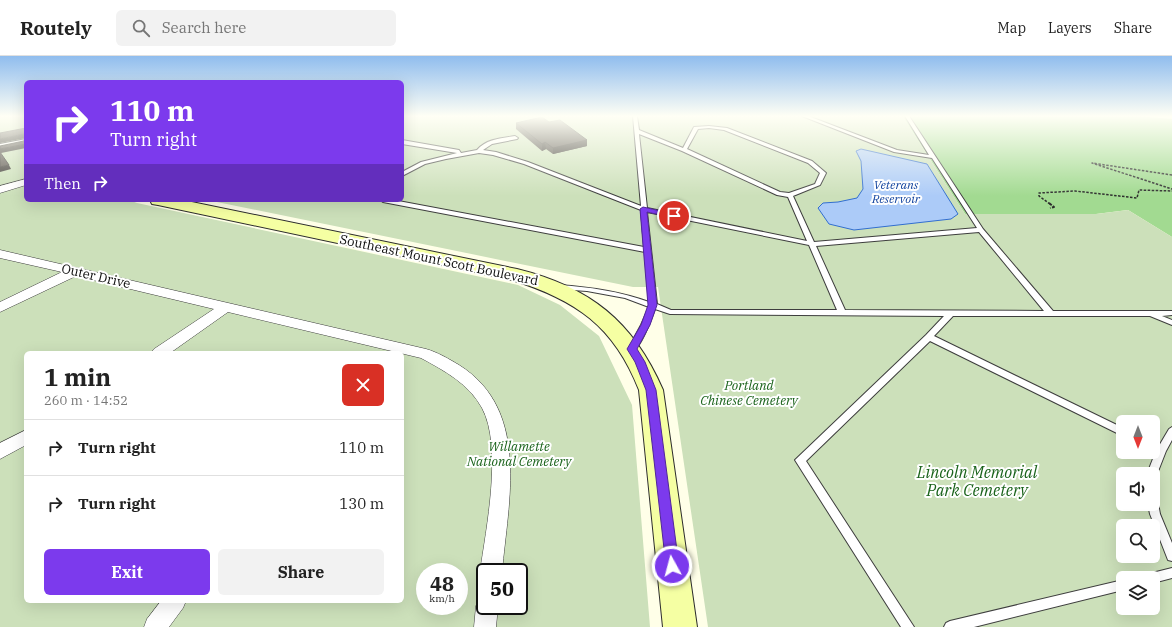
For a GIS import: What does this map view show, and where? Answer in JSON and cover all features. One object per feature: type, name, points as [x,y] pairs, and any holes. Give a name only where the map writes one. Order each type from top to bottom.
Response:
[{"type":"main road","name":"Southeast Mount Scott Boulevard","points":[[168,202],[517,275],[552,286],[572,296],[597,313],[610,324],[632,349],[646,375],[651,390],[655,412],[680,627]]},
{"type":"street","points":[[0,190],[24,183]]},
{"type":"street","name":"Outer Drive","points":[[0,254],[192,298],[392,350]]},
{"type":"street","points":[[0,308],[75,271]]},
{"type":"street","points":[[162,351],[226,307]]},
{"type":"street","name":"Outer Drive","points":[[404,351],[426,354],[470,381],[484,398],[493,415],[499,441],[500,474],[492,563]]},
{"type":"street","points":[[0,452],[24,437]]},
{"type":"street","points":[[155,627],[173,603]]},
{"type":"street","points":[[485,627],[486,615]]},
{"type":"lane","points":[[0,146],[17,143]]},
{"type":"lane","points":[[406,143],[464,153]]},
{"type":"lane","points":[[479,151],[481,147],[493,143]]},
{"type":"lane","points":[[632,349],[645,325],[653,305],[638,143]]},
{"type":"lane","points":[[666,143],[779,194],[790,195],[817,185],[822,174],[810,162],[760,143]]},
{"type":"lane","points":[[684,150],[688,143]]},
{"type":"lane","points":[[874,143],[896,151],[934,157]]},
{"type":"lane","points":[[925,143],[981,230],[1050,313]]},
{"type":"lane","points":[[404,173],[423,164],[464,153],[479,151],[510,157],[643,209],[812,244],[981,230]]},
{"type":"lane","points":[[790,195],[842,312]]},
{"type":"lane","points":[[400,202],[647,250]]},
{"type":"lane","points":[[552,286],[587,289],[620,295],[670,312],[1172,313]]},
{"type":"lane","points":[[908,627],[800,460],[952,313]]},
{"type":"lane","points":[[1151,314],[1172,323]]},
{"type":"lane","points":[[929,336],[1116,429]]},
{"type":"lane","points":[[1160,445],[1172,431]]},
{"type":"lane","points":[[1155,511],[1172,556]]},
{"type":"lane","points":[[1160,576],[1172,573]]},
{"type":"lane","points":[[950,627],[1116,587]]},
{"type":"path","points":[[1172,175],[1092,163],[1172,190]]},
{"type":"path","points":[[1050,208],[1054,207],[1052,204],[1039,196],[1039,193],[1075,192],[1137,198],[1139,190],[1172,190]]},
{"type":"green space","name":"Willamette National Cemetery","points":[[0,143],[24,143],[24,202],[134,202],[518,285],[560,305],[599,336],[632,405],[650,627],[0,627]]},
{"type":"green space","name":"Lincoln Memorial Park Cemetery","points":[[404,143],[919,143],[965,214],[1096,214],[1128,210],[1172,237],[1172,627],[708,627],[658,287],[633,287],[217,202],[404,202]]},
{"type":"green space","points":[[919,143],[1172,143],[1172,237],[1128,210],[1096,214],[965,214]]},
{"type":"water","name":"Veterans Reservoir","points":[[861,149],[927,164],[958,214],[951,219],[854,230],[829,224],[818,208],[823,203],[857,198],[863,189],[861,161],[856,151]]},
{"type":"building","points":[[24,143],[24,144],[0,149],[0,146]]},
{"type":"building","points":[[546,143],[576,143],[553,148]]},
{"type":"building","points":[[0,152],[9,165],[0,167]]},
{"type":"route","points":[[672,566],[655,412],[651,390],[640,362],[632,349],[650,315],[653,305],[643,209],[674,216]]},
{"type":"park label","name":"Portland Chinese Cemetery","points":[[749,392]]}]
